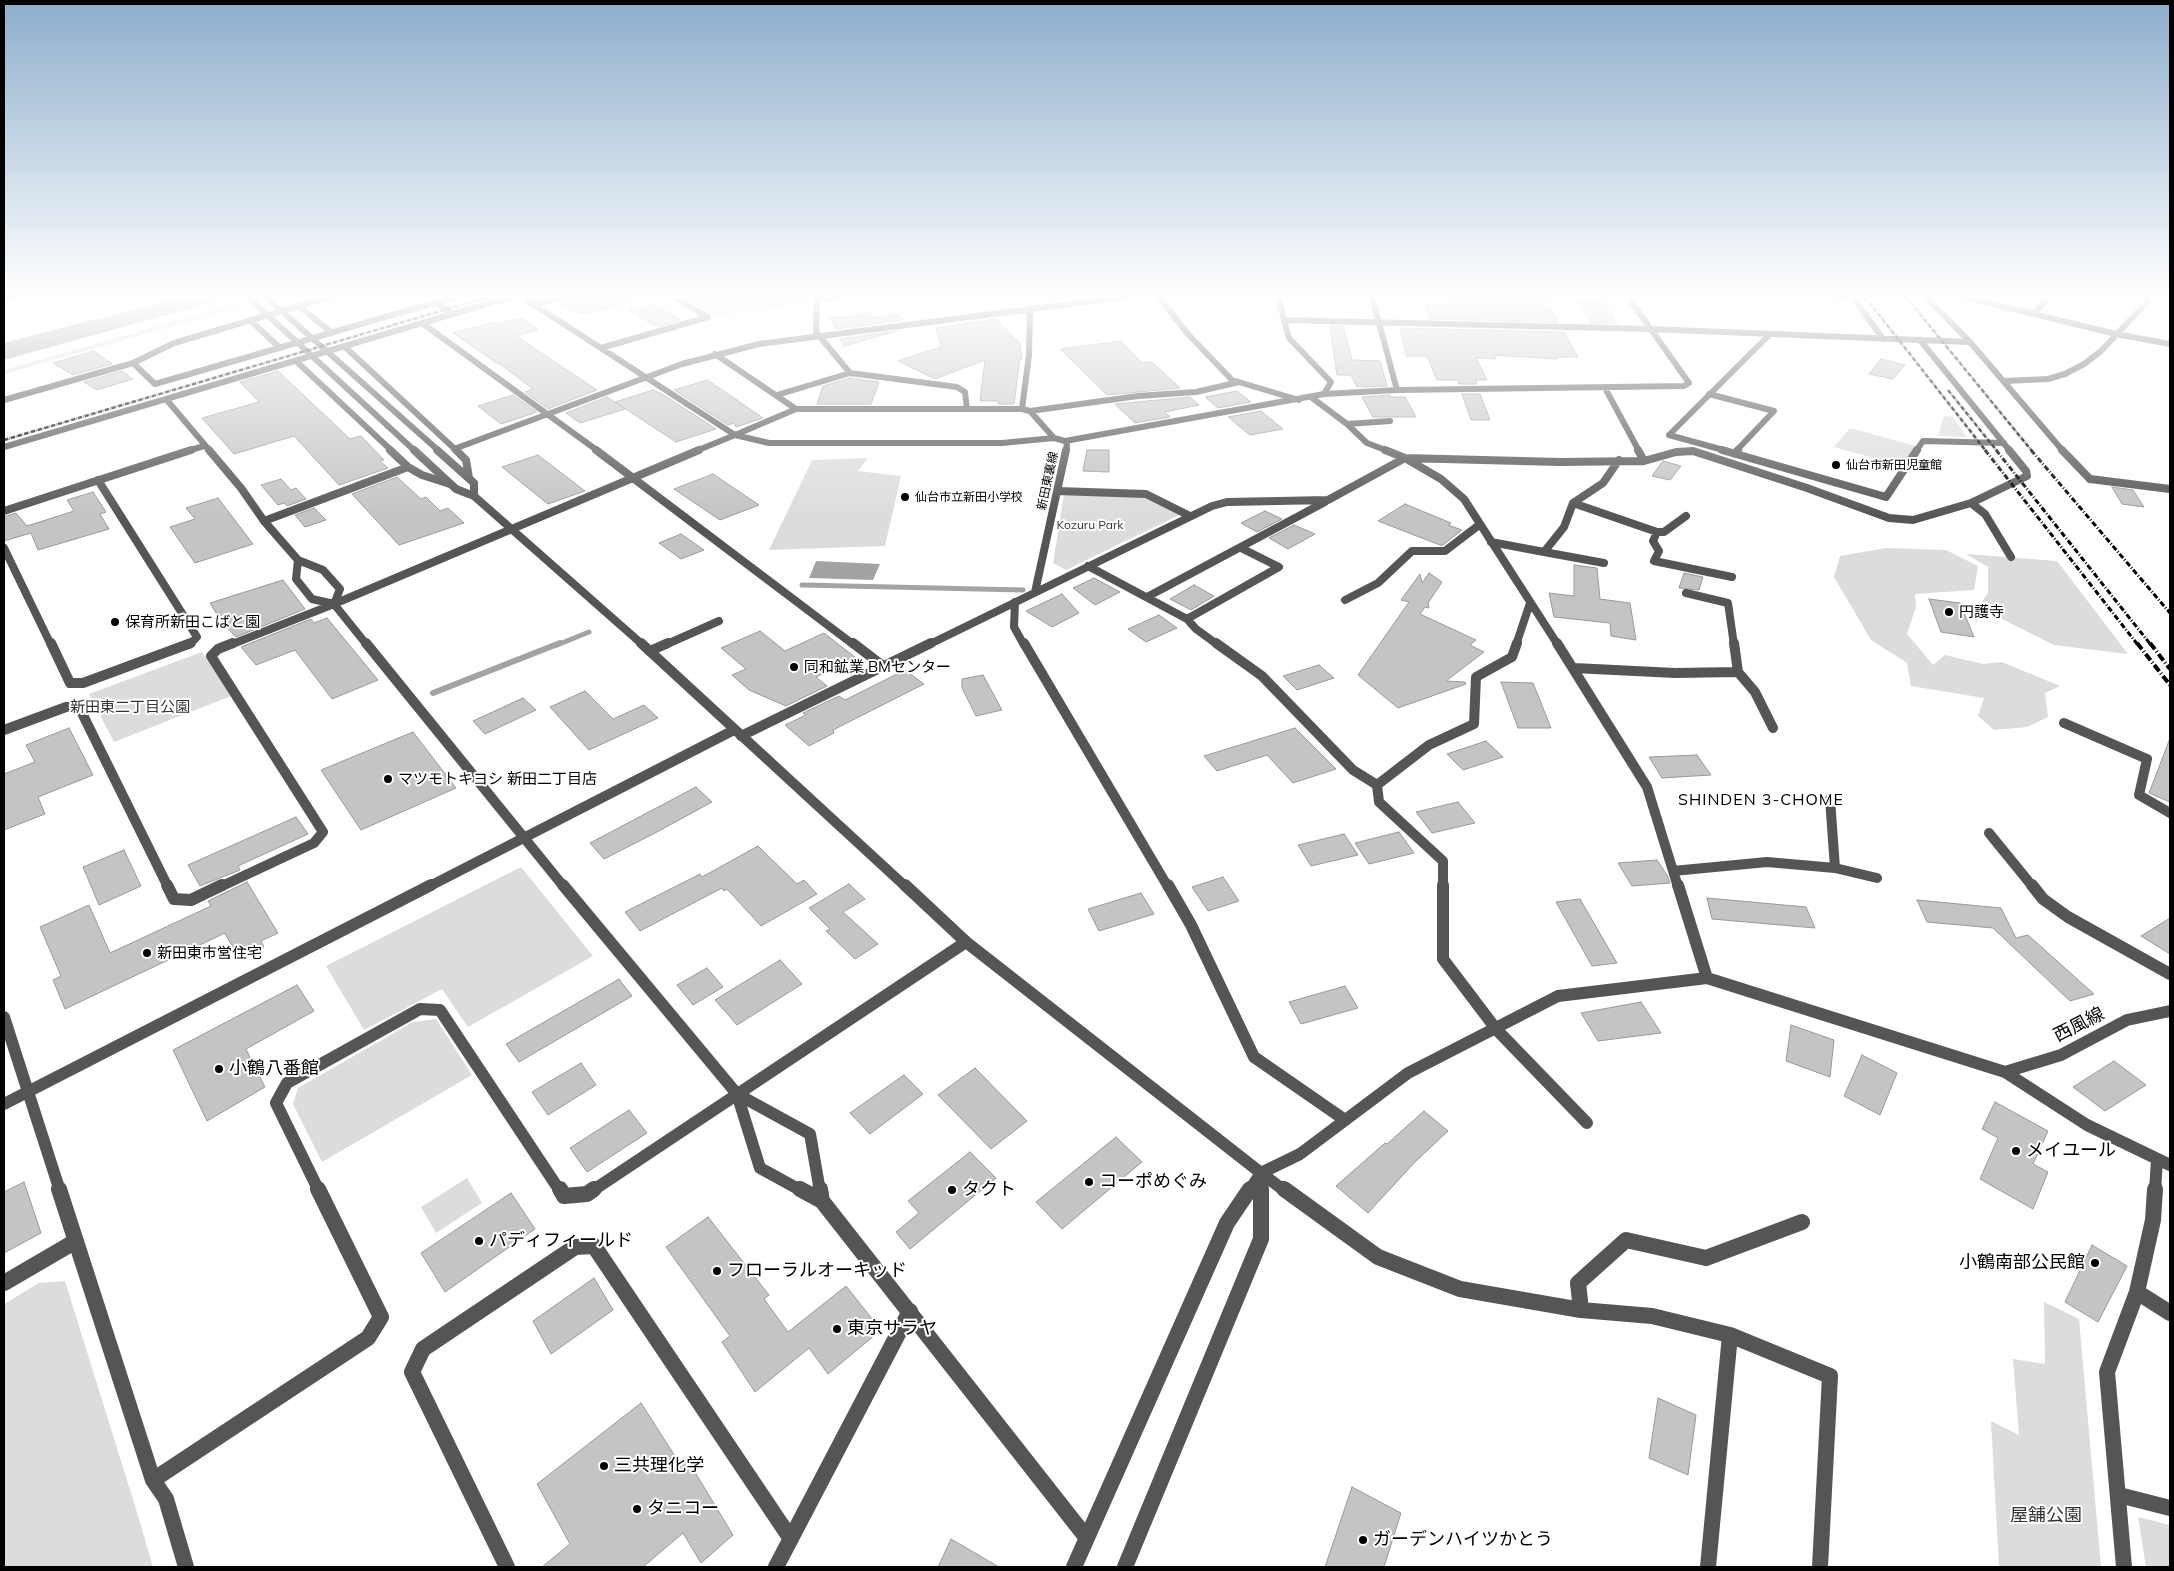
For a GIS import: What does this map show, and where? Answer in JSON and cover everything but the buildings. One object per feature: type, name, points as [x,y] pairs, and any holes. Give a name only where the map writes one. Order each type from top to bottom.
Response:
[{"type":"street","points":[[4,400],[108,370]]},
{"type":"street","points":[[141,370],[155,384],[203,370]]},
{"type":"street","points":[[4,447],[264,370]]},
{"type":"street","points":[[306,370],[408,467],[422,475],[450,484]]},
{"type":"street","points":[[328,370],[450,484],[456,489],[474,496],[650,651],[966,942],[1261,1172],[1378,1257],[1460,1289],[1581,1310],[1652,1316],[1730,1335],[1830,1376],[1820,1567]]},
{"type":"street","points":[[348,370],[474,483],[474,496]]},
{"type":"street","points":[[370,370],[466,460],[468,478]]},
{"type":"street","points":[[488,370],[883,666]]},
{"type":"street","points":[[636,370],[735,435],[769,443],[1002,443],[1054,438]]},
{"type":"street","points":[[454,449],[666,370]]},
{"type":"street","points":[[740,370],[796,409]]},
{"type":"street","points":[[1022,409],[1027,370]]},
{"type":"street","points":[[1223,370],[1232,380],[1299,400]]},
{"type":"street","points":[[1320,370],[1331,382],[1324,394]]},
{"type":"street","points":[[1391,370],[1397,390]]},
{"type":"street","points":[[1065,441],[1324,394],[1397,390],[1684,386],[1689,383],[1680,370]]},
{"type":"street","points":[[1734,370],[1669,434],[1886,497],[1923,441],[2004,442]]},
{"type":"street","points":[[1147,597],[1405,458],[1560,462],[1644,461],[1676,452],[1693,452],[1779,478],[1889,518],[1913,520],[1971,503],[2027,476],[2026,471],[2004,442],[1945,370]]},
{"type":"street","points":[[1995,370],[2090,479],[2170,490]]},
{"type":"street","points":[[2004,381],[2048,379],[2066,374],[2072,370]]},
{"type":"street","points":[[777,395],[850,373],[957,387],[965,392],[967,409]]},
{"type":"street","points":[[4,730],[66,707],[79,707],[174,899],[191,900],[314,843],[322,832],[210,656],[218,649],[334,604],[796,409],[1022,409],[1030,411],[1138,396],[1196,392],[1238,382]]},
{"type":"street","points":[[1605,388],[1644,461]]},
{"type":"street","points":[[1710,394],[1774,411],[1735,454]]},
{"type":"street","points":[[1311,397],[1347,424],[1367,443],[1405,458],[1440,479],[1464,498],[1479,525],[1574,668],[1647,787],[1707,978]]},
{"type":"street","points":[[166,399],[241,488],[264,521],[298,560],[323,570],[340,589],[334,604]]},
{"type":"street","name":"新田東裏線","points":[[1030,411],[1054,438],[1065,441],[1067,445],[1035,592]]},
{"type":"street","points":[[1347,424],[1390,421]]},
{"type":"street","points":[[4,511],[204,446]]},
{"type":"street","points":[[1544,552],[1564,527],[1573,503],[1603,482],[1619,460]]},
{"type":"street","points":[[264,521],[408,467]]},
{"type":"street","points":[[4,548],[70,683],[83,683],[190,644],[197,637],[98,480]]},
{"type":"street","points":[[1058,491],[1146,494],[1190,516]]},
{"type":"street","points":[[4,1104],[523,838],[738,733],[883,666],[1190,516],[1212,506],[1227,502],[1328,500]]},
{"type":"street","points":[[1573,503],[1657,532],[1664,532],[1686,516]]},
{"type":"street","points":[[1971,503],[1985,514],[2011,557]]},
{"type":"street","points":[[1345,600],[1378,583],[1412,551],[1445,551],[1479,525]]},
{"type":"street","points":[[1657,532],[1653,541],[1659,551],[1654,560],[1732,577]]},
{"type":"street","points":[[1491,542],[1604,563]]},
{"type":"street","points":[[1187,619],[1279,567],[1240,548]]},
{"type":"street","points":[[298,560],[296,579],[312,599],[334,604],[523,838],[737,1094],[810,1134],[822,1201]]},
{"type":"street","points":[[1088,566],[1187,619],[1196,629],[1262,676],[1353,770],[1377,785]]},
{"type":"street","points":[[1686,593],[1728,603],[1738,672],[1755,692],[1772,728]]},
{"type":"street","points":[[1015,602],[1014,627],[1191,925],[1254,1056],[1344,1120]]},
{"type":"street","points":[[1377,785],[1430,745],[1474,724],[1476,677],[1512,657],[1530,603]]},
{"type":"street","points":[[650,651],[719,621]]},
{"type":"street","points":[[1574,668],[1675,673],[1738,672]]},
{"type":"street","points":[[2064,723],[2146,759],[2139,795],[2170,813]]},
{"type":"street","points":[[1377,785],[1379,802],[1443,862],[1444,959],[1496,1029],[1587,1123]]},
{"type":"street","points":[[1830,799],[1835,868]]},
{"type":"street","points":[[1989,833],[2043,899],[2068,917],[2170,974]]},
{"type":"street","points":[[1674,871],[1767,862],[1835,868],[1877,878]]},
{"type":"street","points":[[153,1480],[368,1338],[381,1317],[276,1103],[287,1083],[420,1009],[440,1010],[564,1196],[587,1194],[966,942]]},
{"type":"street","points":[[1074,1567],[1227,1223],[1261,1172],[1300,1154],[1408,1073],[1558,996],[1707,978],[2005,1072],[2087,1125],[2164,1163],[2138,1292],[2107,1372],[2124,1567]]},
{"type":"street","name":"西風線","points":[[2005,1072],[2061,1055],[2127,1020],[2170,1012]]},
{"type":"street","points":[[4,1017],[153,1480],[166,1499],[186,1567]]},
{"type":"street","points":[[737,1094],[760,1168],[822,1201],[1086,1537]]},
{"type":"street","points":[[1125,1567],[1261,1239],[1261,1172]]},
{"type":"street","points":[[1581,1310],[1578,1283],[1626,1240],[1706,1258],[1802,1222]]},
{"type":"street","points":[[4,1283],[76,1241]]},
{"type":"street","points":[[507,1567],[412,1372],[424,1349],[575,1247],[594,1246],[791,1539]]},
{"type":"street","points":[[2138,1292],[2170,1313]]},
{"type":"street","points":[[776,1567],[910,1311]]},
{"type":"street","points":[[1708,1567],[1730,1335]]},
{"type":"street","points":[[2119,1495],[2170,1508]]},
{"type":"green space","points":[[4,370],[17,370],[4,374]]},
{"type":"green space","points":[[1944,416],[1953,417],[1967,437],[1938,436]]},
{"type":"green space","points":[[1850,428],[1916,446],[1902,466],[1834,447]]},
{"type":"green space","points":[[868,458],[858,471],[901,476],[885,546],[769,550],[812,460]]},
{"type":"green space","name":"Kozuru Park","points":[[1064,494],[1146,495],[1181,514],[1066,570],[1053,563]]},
{"type":"green space","points":[[1886,548],[1946,550],[1978,566],[1974,590],[1915,594],[1916,607],[1907,634],[1933,665],[1945,655],[1983,664],[2002,662],[2060,686],[2045,693],[2048,717],[2027,727],[1994,730],[1978,716],[1984,698],[1911,686],[1907,663],[1871,640],[1834,577],[1840,556]]},
{"type":"green space","points":[[1966,554],[2057,561],[2128,654],[2054,645],[1978,607],[1988,593],[1988,567]]},
{"type":"green space","name":"新田東二丁目公園","points":[[202,652],[231,696],[114,742],[89,694]]},
{"type":"green space","points":[[521,867],[593,956],[468,1027],[442,989],[364,1030],[326,966]]},
{"type":"green space","points":[[436,1019],[472,1075],[322,1162],[293,1104],[298,1088],[413,1022]]},
{"type":"green space","points":[[467,1178],[482,1203],[436,1233],[421,1207]]},
{"type":"green space","points":[[65,1281],[153,1567],[4,1567],[4,1304],[39,1283]]},
{"type":"green space","name":"屋舗公園","points":[[2044,1302],[2079,1319],[2101,1567],[1999,1567],[1991,1421],[2019,1435],[2013,1359],[2045,1364]]},
{"type":"green space","points":[[2138,1517],[2170,1525],[2170,1567],[2146,1567]]},
{"type":"shaded area","points":[[816,561],[880,564],[873,580],[809,578]]},
{"type":"waterway","points":[[802,585],[1023,590]]},
{"type":"waterway","points":[[557,645],[589,632]]},
{"type":"waterway","points":[[433,693],[560,643]]},
{"type":"railway","points":[[4,440],[240,370]]},
{"type":"railway","points":[[1923,370],[1986,451]]},
{"type":"railway","points":[[1966,370],[2032,451]]},
{"type":"railway","points":[[1948,390],[1997,451]]},
{"type":"railway","points":[[1985,450],[2138,645]]},
{"type":"railway","points":[[1996,450],[2151,645]]},
{"type":"railway","points":[[2031,450],[2170,613]]},
{"type":"railway","points":[[2137,643],[2170,685]]},
{"type":"railway","points":[[2150,643],[2170,669]]},
{"type":"place","name":"仙台市新田児童館","points":[[1836,465]]},
{"type":"place","name":"仙台市立新田小学校","points":[[905,497]]},
{"type":"place","name":"円護寺","points":[[1949,612]]},
{"type":"place","name":"保育所新田こばと園","points":[[115,622]]},
{"type":"place","name":"同和鉱業 BMセンター","points":[[794,667]]},
{"type":"place","name":"マツモトキヨシ 新田二丁目店","points":[[388,779]]},
{"type":"place","name":"新田東市営住宅","points":[[147,953]]},
{"type":"place","name":"小鶴八番館","points":[[219,1069]]},
{"type":"place","name":"メイユール","points":[[2016,1151]]},
{"type":"place","name":"コーポめぐみ","points":[[1089,1182]]},
{"type":"place","name":"タクト","points":[[952,1190]]},
{"type":"place","name":"パディフィールド","points":[[479,1241]]},
{"type":"place","name":"小鶴南部公民館","points":[[2095,1263]]},
{"type":"place","name":"フローラルオーキッド","points":[[717,1271]]},
{"type":"place","name":"東京サラヤ","points":[[837,1329]]},
{"type":"place","name":"三共理化学","points":[[604,1466]]},
{"type":"place","name":"タニコー","points":[[637,1509]]},
{"type":"place","name":"ガーデンハイツかとう","points":[[1363,1540]]},
{"type":"district","name":"SHINDEN 3-CHOME","points":[[1761,800]]}]
